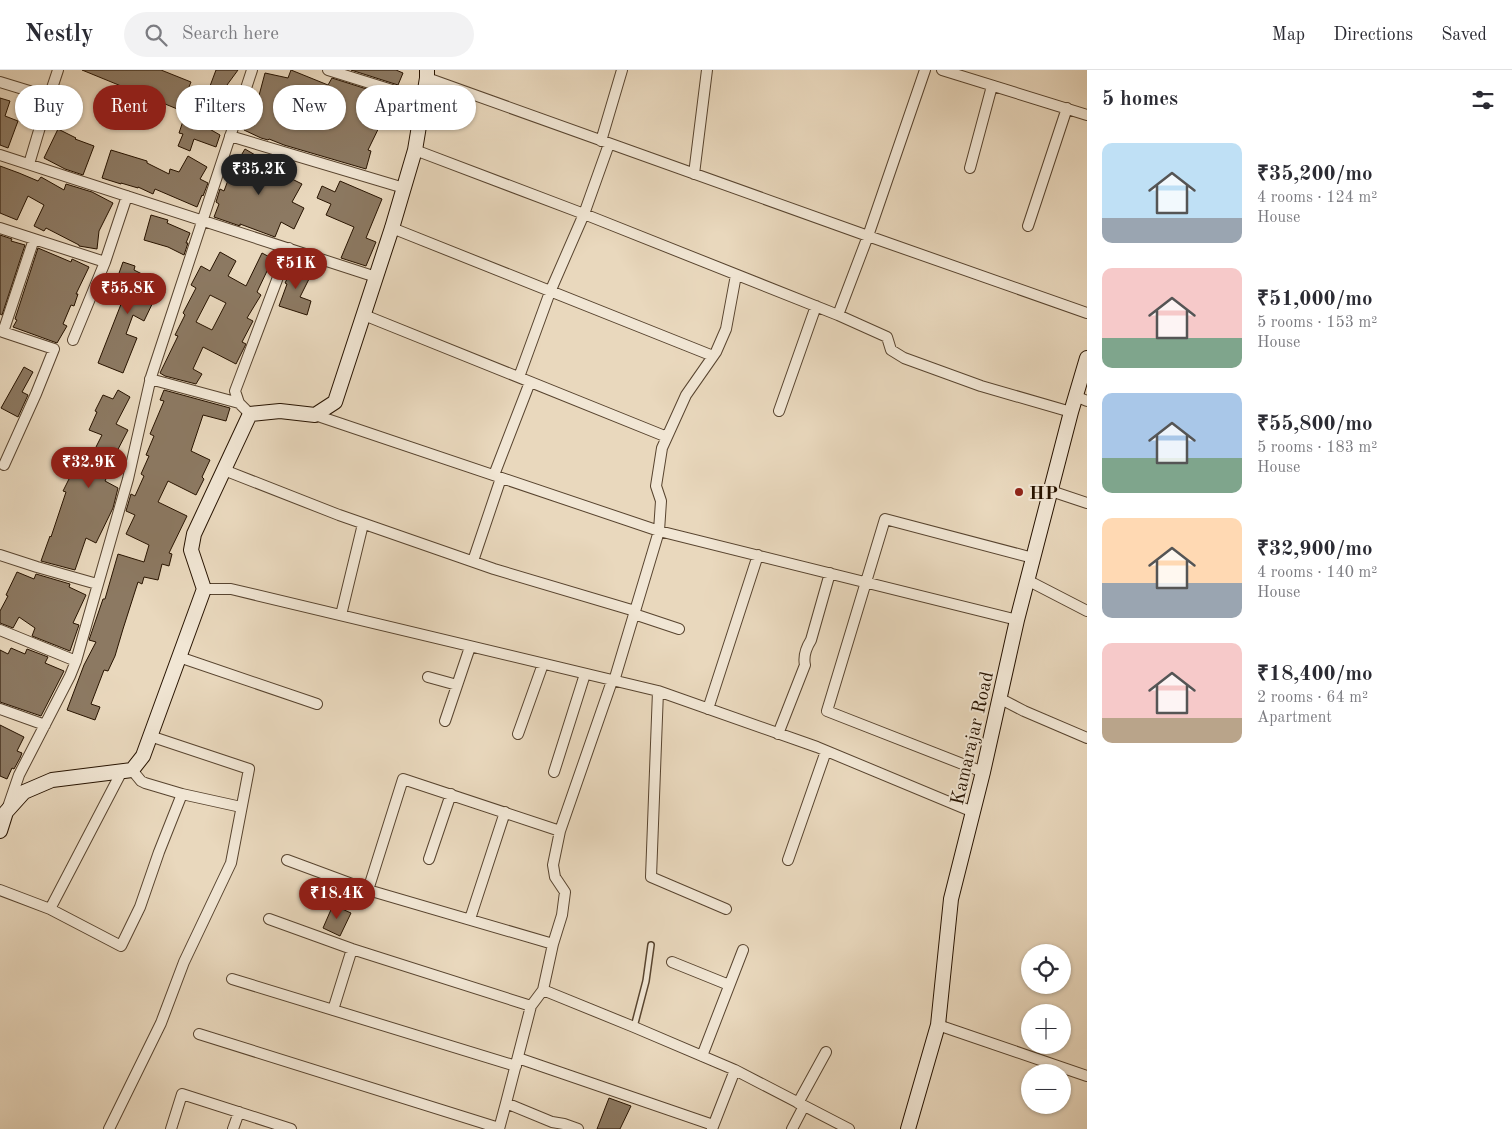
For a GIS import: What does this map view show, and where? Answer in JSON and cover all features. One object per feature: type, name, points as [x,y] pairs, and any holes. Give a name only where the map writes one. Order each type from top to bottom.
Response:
[{"type":"street","points":[[53,85],[58,70]]},
{"type":"street","points":[[0,830],[3,811],[18,775],[76,661],[128,479],[150,379],[252,70]]},
{"type":"street","points":[[328,70],[376,85]]},
{"type":"street","points":[[519,378],[550,292],[584,214],[605,142],[622,70]]},
{"type":"street","points":[[694,174],[707,70]]},
{"type":"street","points":[[838,315],[868,236],[925,70]]},
{"type":"street","points":[[942,70],[1087,115]]},
{"type":"street","points":[[428,73],[605,142],[1087,313]]},
{"type":"street","points":[[0,82],[15,87]]},
{"type":"street","points":[[970,168],[992,86]]},
{"type":"street","points":[[1028,226],[1067,108]]},
{"type":"street","points":[[29,164],[39,130]]},
{"type":"street","points":[[315,415],[335,402],[392,228],[415,150],[419,130]]},
{"type":"street","points":[[230,136],[404,188]]},
{"type":"street","points":[[415,150],[584,214],[838,315],[887,337],[891,350],[904,358],[981,386],[1071,412]]},
{"type":"street","points":[[0,155],[376,276]]},
{"type":"street","points":[[73,340],[105,262],[127,196]]},
{"type":"street","points":[[0,228],[105,262]]},
{"type":"street","points":[[392,228],[713,356]]},
{"type":"street","points":[[1,467],[36,394],[54,349],[2,332],[34,239]]},
{"type":"street","points":[[250,414],[239,403],[235,391],[289,248]]},
{"type":"street","points":[[199,1034],[499,1128],[531,1006],[543,990],[553,944],[562,915],[565,892],[556,877],[553,865],[560,831],[613,681],[659,531],[661,501],[656,486],[662,448],[686,395],[713,356],[726,329],[736,275]]},
{"type":"street","points":[[779,411],[816,306]]},
{"type":"street","points":[[364,315],[667,437]]},
{"type":"street","name":"Kamarajar Road","points":[[908,1129],[938,1024],[951,899],[983,772],[1017,620],[1071,412],[1081,398],[1087,358]]},
{"type":"street","points":[[150,379],[239,403]]},
{"type":"street","points":[[473,562],[497,476],[530,382]]},
{"type":"street","points":[[250,414],[280,411],[315,415],[659,531],[1017,620]]},
{"type":"street","points":[[50,909],[127,771],[143,756],[204,589],[191,550],[194,534],[250,414]]},
{"type":"street","points":[[224,470],[364,524],[473,562],[635,613],[679,629]]},
{"type":"street","points":[[1051,491],[1087,503]]},
{"type":"street","points":[[983,772],[827,711],[885,519],[1033,558]]},
{"type":"street","points":[[341,615],[364,524]]},
{"type":"street","points":[[0,555],[97,584]]},
{"type":"street","points":[[708,709],[758,555]]},
{"type":"street","points":[[778,734],[805,665],[804,659],[807,646],[811,640],[830,573]]},
{"type":"street","points":[[1028,580],[1087,611]]},
{"type":"street","points":[[204,589],[231,589],[658,691],[826,751],[973,812]]},
{"type":"street","points":[[0,630],[76,661]]},
{"type":"street","points":[[445,721],[470,647]]},
{"type":"street","points":[[179,657],[317,704]]},
{"type":"street","points":[[518,734],[543,664]]},
{"type":"street","points":[[554,772],[585,674]]},
{"type":"street","points":[[428,677],[457,685]]},
{"type":"street","points":[[658,691],[652,877],[726,909]]},
{"type":"street","points":[[1000,698],[1024,711],[1087,738]]},
{"type":"street","points":[[0,709],[44,725]]},
{"type":"street","points":[[109,1129],[161,1023],[184,962],[231,863],[249,768],[150,736]]},
{"type":"street","points":[[788,860],[826,751]]},
{"type":"street","points":[[3,811],[24,792],[52,780],[127,771],[145,784],[241,807]]},
{"type":"street","points":[[368,890],[403,779],[560,831]]},
{"type":"street","points":[[0,890],[50,909],[121,946],[140,907],[182,794]]},
{"type":"street","points":[[429,860],[451,794]]},
{"type":"street","points":[[470,919],[505,812]]},
{"type":"street","points":[[287,860],[368,890],[553,944]]},
{"type":"street","points":[[269,919],[352,950],[531,1006]]},
{"type":"street","points":[[333,1010],[352,950]]},
{"type":"street","points":[[702,1056],[743,950]]},
{"type":"street","points":[[672,962],[729,985]]},
{"type":"street","points":[[232,979],[333,1010],[517,1062],[712,1127],[735,1070]]},
{"type":"street","points":[[543,990],[735,1070],[849,1129]]},
{"type":"street","points":[[938,1024],[1087,1076]]},
{"type":"street","points":[[792,1129],[801,1104],[826,1052]]},
{"type":"street","points":[[171,1129],[182,1094],[291,1129]]},
{"type":"street","points":[[506,1103],[552,1122],[578,1129]]},
{"type":"street","points":[[233,1129],[239,1112]]},
{"type":"lane","points":[[634,1027],[646,981],[651,945]]},
{"type":"building","points":[[82,70],[161,70],[191,82],[190,85],[176,85],[176,108],[166,104],[166,85],[119,85]]},
{"type":"building","points":[[216,70],[238,70],[227,85],[210,85]]},
{"type":"building","points":[[291,70],[328,85],[332,78],[356,86],[356,130],[378,130],[368,150],[371,151],[366,169],[261,138],[244,130],[263,130],[262,85],[265,73],[288,78]]},
{"type":"building","points":[[351,70],[396,70],[403,73],[398,85]]},
{"type":"building","points":[[0,98],[10,101],[5,116],[15,120],[15,129],[8,148],[0,145]]},
{"type":"building","points":[[58,130],[94,146],[83,175],[65,169],[44,158]]},
{"type":"building","points":[[180,130],[211,130],[220,135],[216,147],[194,139],[190,151],[178,146],[183,134],[179,133]]},
{"type":"building","points":[[245,149],[267,162],[268,160],[287,169],[284,175],[302,184],[292,202],[304,208],[294,229],[281,222],[275,237],[214,217],[219,204],[216,202],[220,189],[224,191],[231,172]]},
{"type":"building","points":[[111,150],[147,161],[147,163],[169,174],[170,169],[179,172],[188,156],[207,167],[200,179],[208,183],[197,207],[155,189],[153,194],[138,187],[102,178]]},
{"type":"building","points":[[0,166],[38,181],[41,177],[64,190],[66,184],[92,192],[113,203],[99,231],[97,249],[79,246],[46,228],[44,231],[34,226],[44,205],[28,196],[17,220],[0,213]]},
{"type":"building","points":[[340,181],[382,199],[366,238],[376,242],[366,266],[341,258],[354,227],[326,215],[331,204],[317,198],[322,186],[335,192]]},
{"type":"building","points":[[151,215],[168,220],[167,223],[190,233],[184,255],[168,247],[144,240]]},
{"type":"building","points":[[0,235],[25,245],[2,315],[0,314]]},
{"type":"building","points":[[38,248],[71,262],[72,259],[89,267],[76,294],[78,294],[74,306],[71,305],[63,324],[67,326],[57,343],[13,327],[17,320],[15,319]]},
{"type":"building","points":[[220,252],[236,261],[228,276],[246,286],[262,253],[277,261],[273,272],[268,269],[257,292],[261,295],[247,318],[253,321],[242,342],[246,344],[236,364],[203,347],[193,369],[202,374],[196,384],[165,376],[160,373],[178,336],[175,335],[185,315],[183,313],[196,288],[191,285],[201,266],[210,271]],"holes":[[[210,295],[226,303],[212,330],[196,322]]]},
{"type":"building","points":[[123,262],[135,266],[134,270],[156,281],[153,286],[165,292],[160,301],[155,298],[144,321],[133,315],[126,334],[137,338],[123,373],[98,363],[125,294],[113,290]]},
{"type":"building","points":[[294,264],[312,273],[300,297],[311,301],[307,315],[279,306],[287,284],[285,283],[287,279],[285,278],[289,267],[292,268]]},
{"type":"building","points":[[24,367],[33,372],[22,392],[28,395],[18,417],[1,408]]},
{"type":"building","points":[[118,390],[130,397],[116,424],[128,430],[114,457],[116,458],[105,481],[118,488],[113,508],[96,543],[86,538],[75,570],[41,561],[66,492],[63,491],[83,451],[92,455],[102,435],[89,430],[97,412],[95,411],[103,395],[113,399]]},
{"type":"building","points":[[164,390],[230,408],[226,421],[203,415],[191,451],[210,460],[196,495],[168,481],[158,502],[187,516],[169,553],[172,554],[169,566],[162,564],[158,580],[144,577],[142,584],[138,582],[115,656],[108,671],[104,670],[91,704],[100,707],[95,720],[67,710],[84,665],[96,642],[89,640],[103,599],[105,599],[118,554],[144,562],[149,545],[126,534],[135,515],[126,511],[131,494],[135,496],[144,476],[141,474],[149,456],[146,455],[154,436],[150,434],[164,401],[160,400]]},
{"type":"building","points":[[17,572],[34,579],[36,574],[70,584],[69,587],[86,595],[73,623],[79,625],[70,651],[32,636],[35,628],[19,617],[13,628],[0,623],[0,611]]},
{"type":"building","points":[[11,648],[25,654],[27,649],[48,657],[45,663],[64,671],[41,716],[0,702],[0,650],[8,654]]},
{"type":"building","points":[[0,725],[24,737],[17,751],[22,753],[20,758],[14,769],[12,768],[7,779],[0,776]]},
{"type":"building","points":[[333,905],[351,913],[340,936],[323,928]]},
{"type":"building","points":[[609,1098],[631,1106],[620,1129],[597,1129]]},
{"type":"place","name":"HP","points":[[1019,492]]}]
